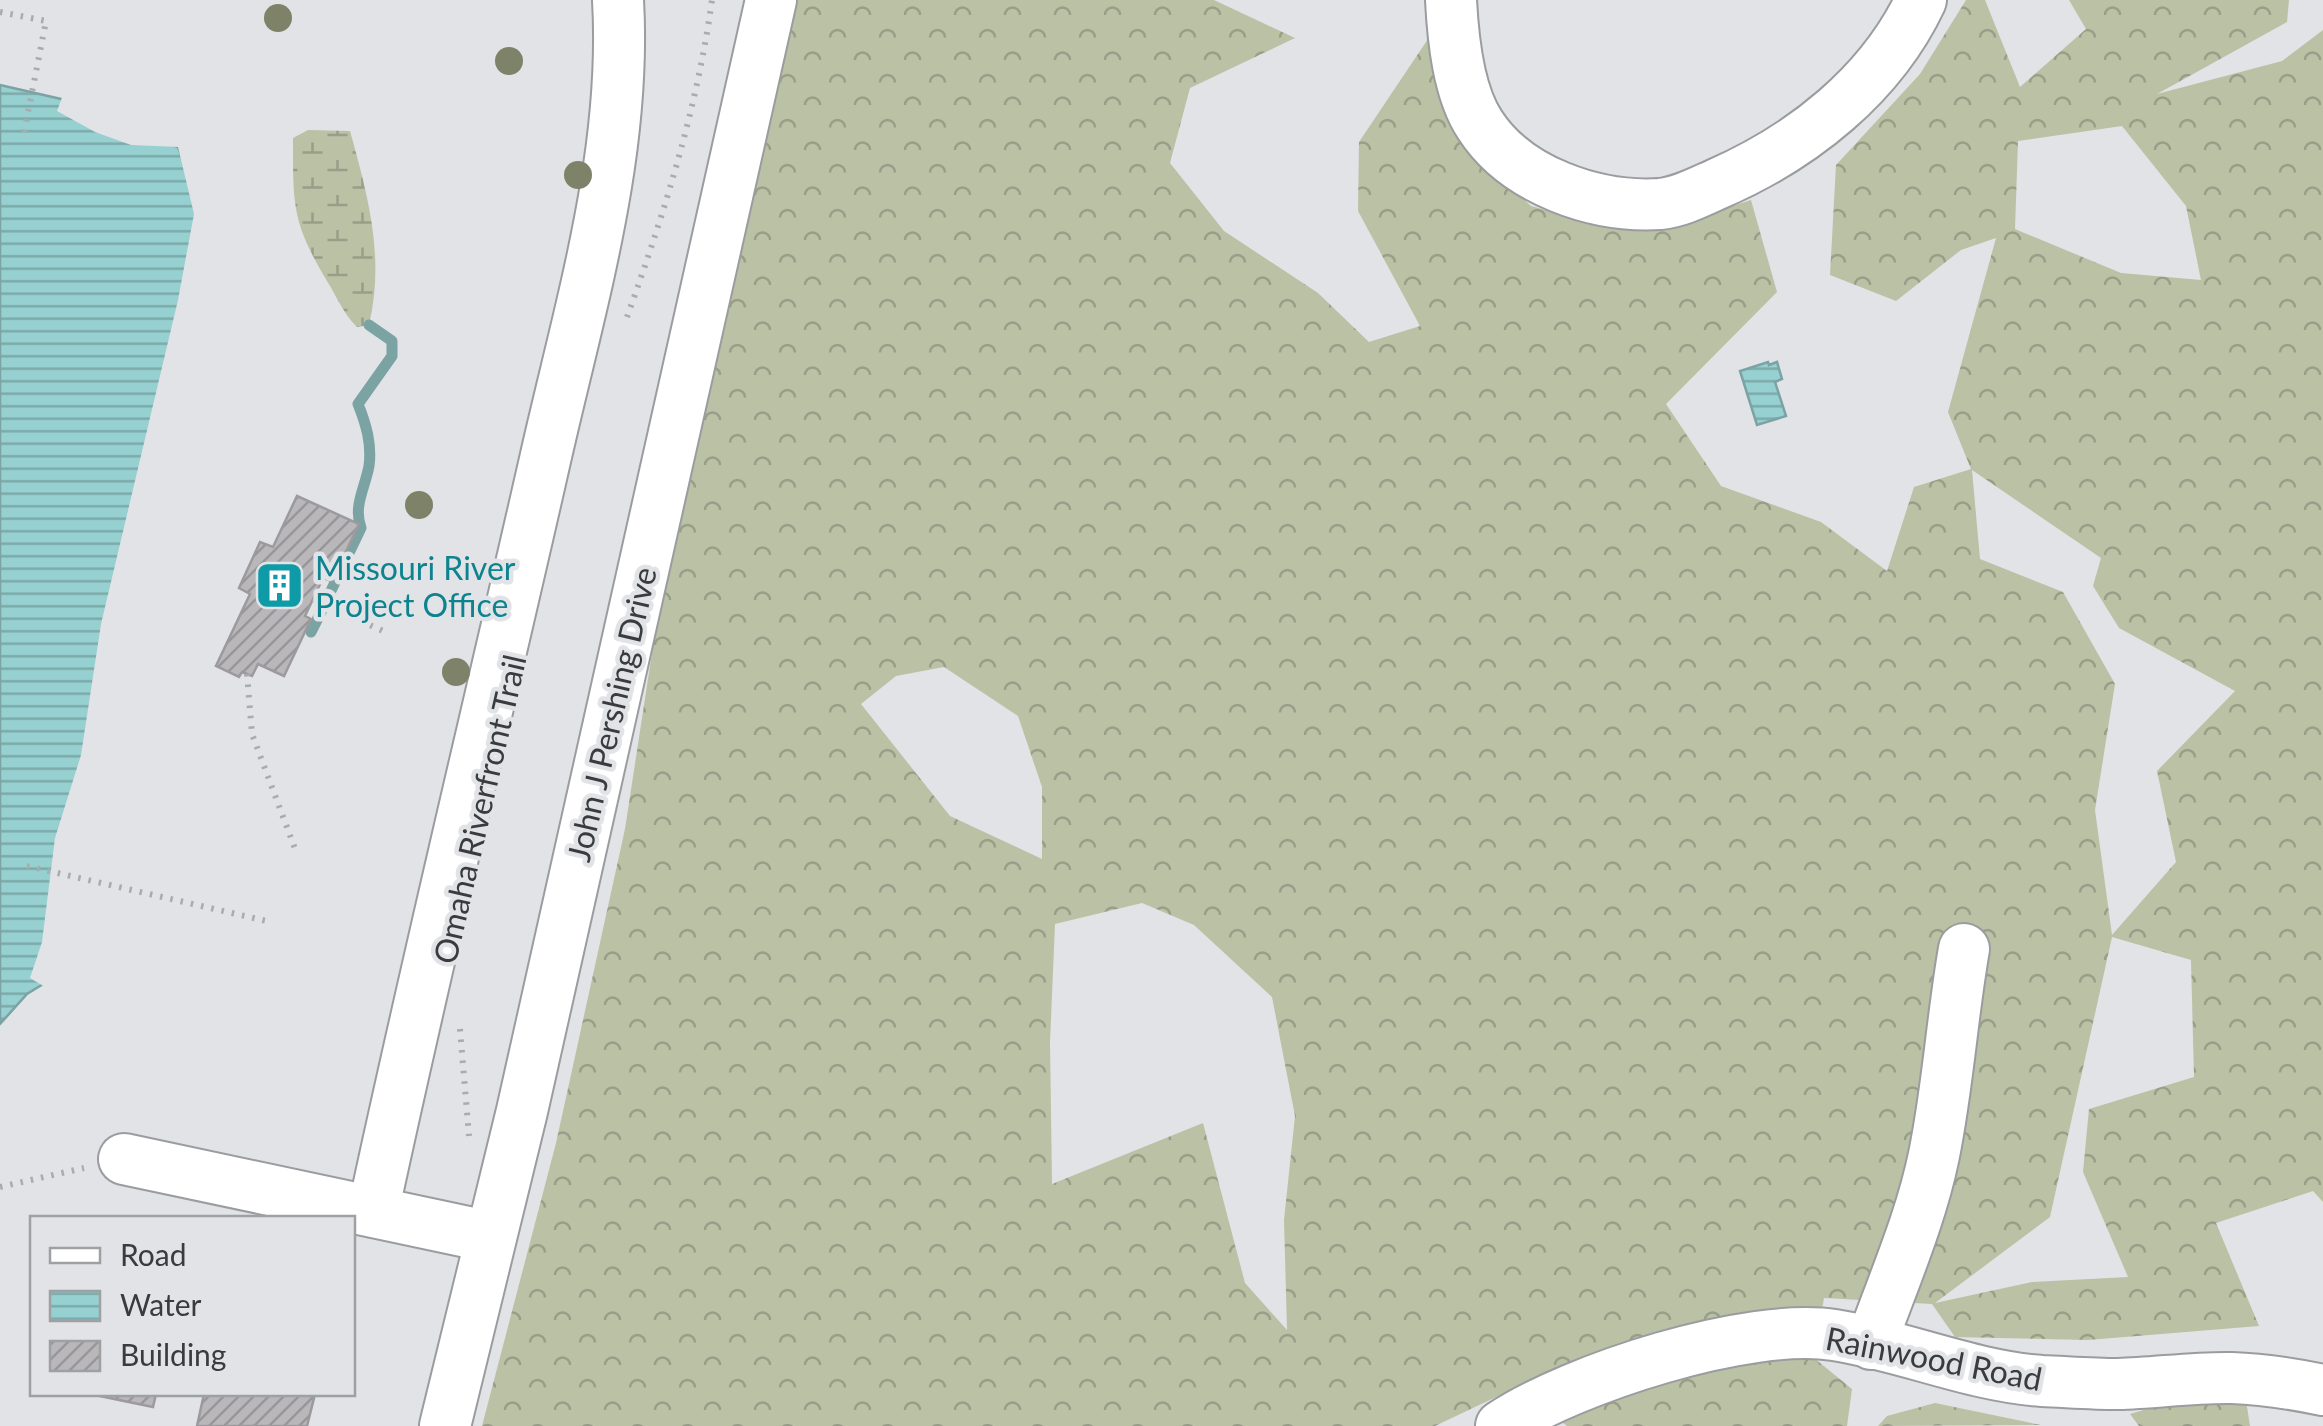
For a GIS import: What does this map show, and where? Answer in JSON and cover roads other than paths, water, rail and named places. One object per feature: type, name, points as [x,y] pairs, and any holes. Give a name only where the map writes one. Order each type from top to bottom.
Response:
[{"type":"street","points":[[373,1212],[429,951],[514,598],[612,160],[621,49],[618,0]]},
{"type":"street","name":"John J Pershing Drive","points":[[445,1426],[492,1237],[771,0]]},
{"type":"street","points":[[1451,0],[1466,92],[1478,122],[1494,144],[1549,182],[1579,194],[1660,204],[1686,198],[1744,173],[1791,146],[1878,70],[1921,0]]},
{"type":"street","points":[[1871,1344],[1933,1159],[1964,949]]},
{"type":"street","points":[[124,1160],[492,1237]]},
{"type":"street","name":"Rainwood Road","points":[[1501,1426],[1524,1410],[1603,1378],[1699,1349],[1784,1333],[1833,1335],[1974,1370],[2037,1380],[2114,1384],[2233,1378],[2323,1390]]},
{"type":"water","points":[[0,85],[61,99],[116,126],[178,147],[204,214],[48,981],[27,994],[0,1024]]},
{"type":"water","points":[[1777,362],[1782,379],[1775,382],[1786,416],[1757,425],[1740,371]]},
{"type":"waterway","points":[[328,597],[361,528],[359,505],[370,450],[358,404],[392,356],[392,341],[369,325]]},
{"type":"waterway","points":[[311,632],[322,610]]},
{"type":"place","name":"Missouri River Project Office","points":[[280,585]]}]
